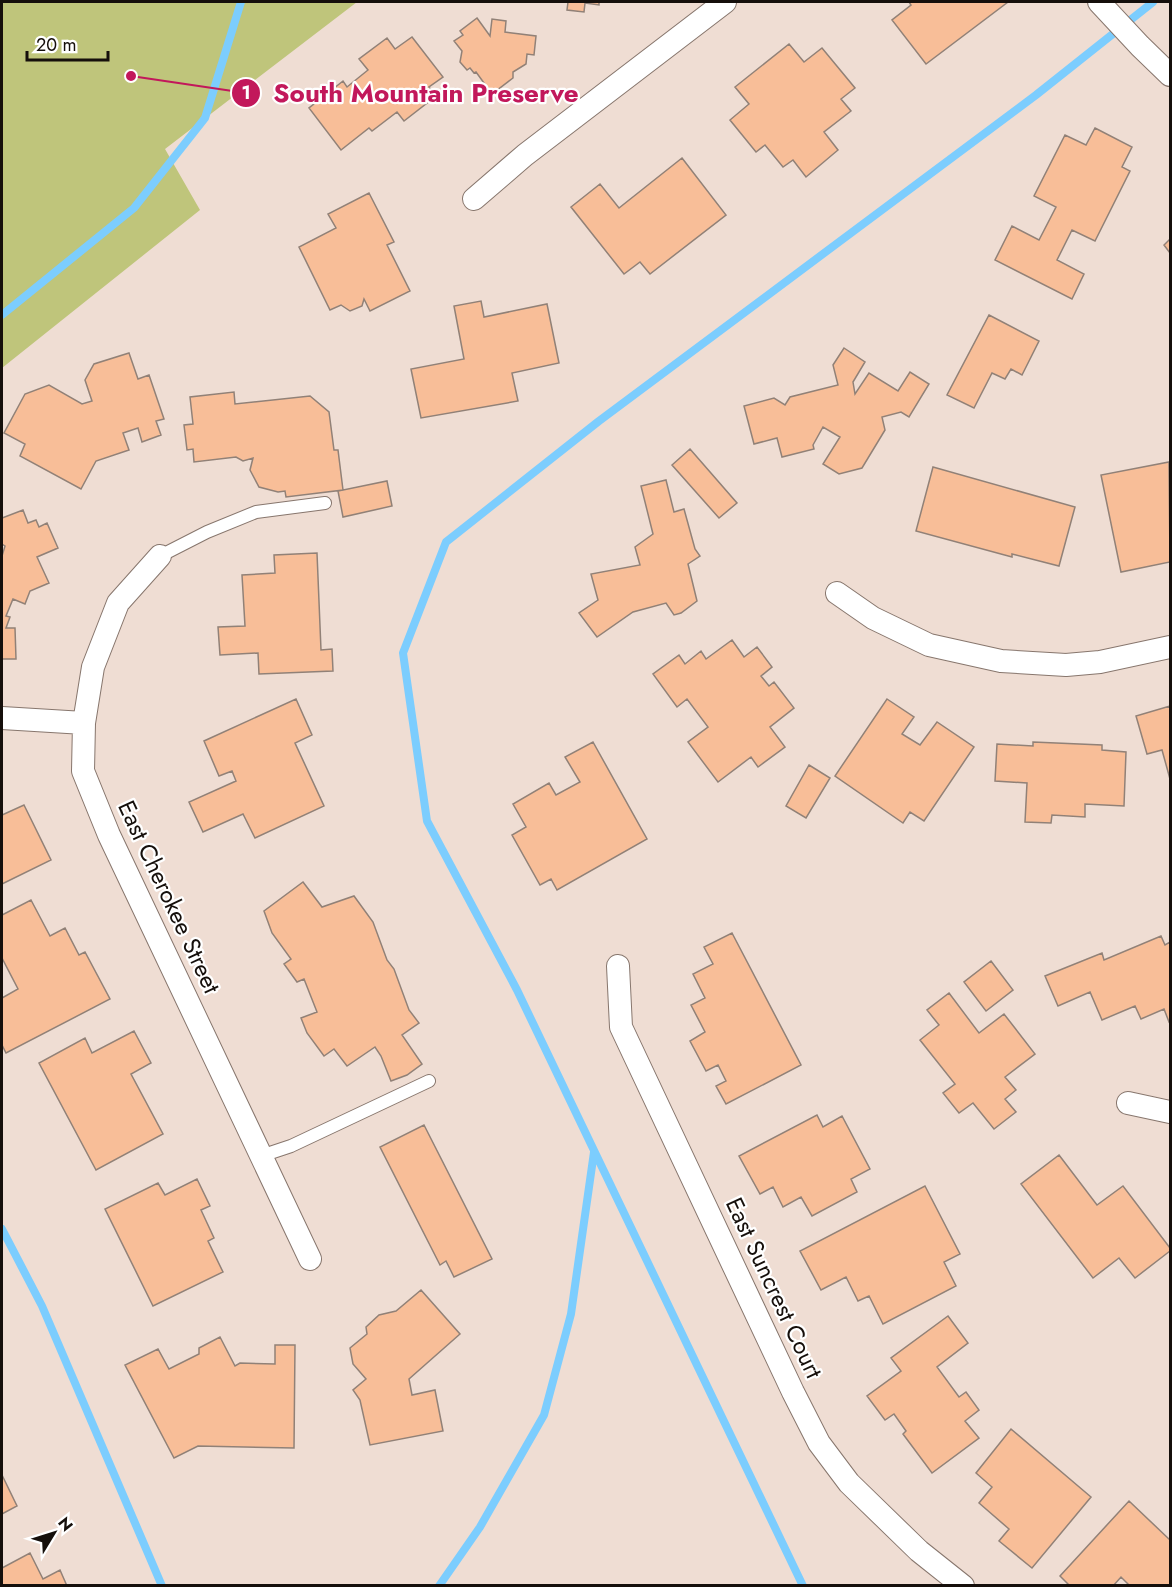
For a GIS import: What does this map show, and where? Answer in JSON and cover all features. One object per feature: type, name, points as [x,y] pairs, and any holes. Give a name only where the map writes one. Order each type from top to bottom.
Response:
[{"type":"street","points":[[474,199],[525,155],[725,2]]},
{"type":"street","points":[[1103,6],[1170,75]]},
{"type":"street","name":"East Cherokee Street","points":[[160,556],[118,603],[93,667],[84,723],[83,771],[109,835],[310,1258]]},
{"type":"street","points":[[837,593],[873,618],[929,645],[1001,661],[1066,665],[1100,662],[1170,647]]},
{"type":"street","points":[[2,718],[84,723]]},
{"type":"street","name":"East Suncrest Court","points":[[618,966],[621,1027],[819,1443],[849,1484],[919,1551],[963,1586]]},
{"type":"street","points":[[1128,1103],[1170,1112]]},
{"type":"lane","points":[[160,556],[207,532],[256,512],[325,503]]},
{"type":"lane","points":[[261,1156],[291,1146],[429,1081]]},
{"type":"green space","points":[[2,2],[357,2],[165,149],[200,210],[2,368]]},
{"type":"building","points":[[568,2],[599,2],[599,5],[585,3],[584,12],[567,10]]},
{"type":"building","points":[[909,2],[1008,2],[926,64],[892,20],[911,5]]},
{"type":"building","points":[[477,18],[490,36],[492,19],[506,21],[505,32],[536,36],[534,55],[527,54],[526,64],[513,72],[513,78],[492,94],[476,72],[474,73],[470,68],[467,70],[460,62],[462,51],[454,41],[463,35],[460,31]]},
{"type":"building","points":[[412,37],[443,77],[429,87],[436,96],[404,121],[397,112],[372,131],[369,128],[341,150],[309,108],[343,81],[347,87],[368,70],[359,59],[387,38],[395,49]]},
{"type":"building","points":[[789,44],[804,62],[822,48],[855,88],[841,99],[851,111],[824,132],[838,150],[806,177],[793,160],[783,167],[765,145],[756,152],[730,120],[749,104],[735,87]]},
{"type":"building","points":[[1095,128],[1132,147],[1122,167],[1130,171],[1095,241],[1072,230],[1057,260],[1084,274],[1072,299],[995,260],[1012,226],[1039,240],[1056,207],[1034,196],[1065,135],[1086,145]]},
{"type":"building","points":[[682,158],[726,215],[650,274],[640,262],[624,274],[571,207],[600,184],[619,208]]},
{"type":"building","points":[[369,193],[394,242],[387,245],[410,291],[370,311],[364,299],[362,306],[350,311],[341,305],[330,310],[299,247],[336,228],[328,214]]},
{"type":"building","points":[[1170,239],[1170,253],[1164,245]]},
{"type":"building","points":[[481,301],[484,317],[547,304],[559,363],[512,373],[518,401],[421,418],[411,369],[464,359],[454,306]]},
{"type":"building","points":[[989,315],[1039,341],[1022,375],[1011,369],[1005,379],[992,373],[974,408],[947,395]]},
{"type":"building","points":[[844,348],[865,362],[853,382],[855,394],[869,373],[898,391],[910,372],[929,384],[909,417],[901,412],[882,417],[885,430],[862,468],[839,474],[823,464],[840,437],[823,427],[813,445],[814,449],[782,457],[777,438],[754,444],[744,406],[774,398],[785,405],[790,397],[838,385],[833,365]]},
{"type":"building","points":[[129,353],[138,379],[149,375],[164,419],[156,421],[161,435],[142,442],[138,428],[123,433],[129,450],[96,461],[81,489],[20,456],[25,444],[4,433],[25,394],[49,385],[82,404],[92,401],[85,380],[94,364]]},
{"type":"building","points":[[234,392],[235,404],[310,396],[329,412],[334,450],[338,450],[343,490],[286,497],[285,491],[278,492],[259,487],[250,470],[253,458],[243,461],[236,457],[194,462],[193,449],[187,450],[184,425],[193,424],[190,397]]},
{"type":"building","points":[[690,449],[737,503],[719,518],[672,465]]},
{"type":"building","points":[[1169,462],[1170,562],[1121,572],[1101,475]]},
{"type":"building","points":[[933,467],[1075,507],[1059,566],[1012,554],[1012,557],[916,531]]},
{"type":"building","points":[[666,480],[674,512],[684,509],[695,549],[700,556],[688,564],[697,601],[681,613],[674,615],[666,603],[633,612],[597,637],[579,613],[598,600],[591,574],[640,565],[635,547],[653,534],[641,486]]},
{"type":"building","points":[[387,481],[392,506],[343,517],[338,491]]},
{"type":"building","points":[[23,510],[28,523],[36,520],[39,527],[47,523],[58,548],[37,557],[49,583],[30,591],[25,604],[13,599],[6,616],[10,617],[6,628],[15,628],[16,659],[2,659],[2,556],[5,546],[2,544],[2,518]]},
{"type":"building","points":[[317,553],[321,650],[332,649],[333,671],[259,674],[258,653],[220,655],[218,627],[245,626],[242,575],[275,573],[274,555]]},
{"type":"building","points":[[732,640],[744,657],[757,647],[772,667],[761,676],[769,686],[774,682],[794,708],[770,727],[785,747],[758,767],[751,757],[718,782],[688,742],[708,727],[687,699],[677,707],[653,674],[679,655],[685,664],[701,651],[706,659]]},
{"type":"building","points":[[296,699],[312,735],[295,743],[324,806],[255,838],[243,814],[203,832],[189,802],[236,781],[232,771],[219,776],[204,741]]},
{"type":"building","points":[[887,699],[914,717],[902,734],[920,745],[937,722],[974,747],[924,821],[910,812],[903,823],[835,776]]},
{"type":"building","points":[[1170,706],[1170,779],[1162,750],[1147,754],[1136,716]]},
{"type":"building","points":[[593,742],[647,839],[557,890],[551,879],[540,885],[512,835],[526,827],[513,804],[549,783],[556,795],[580,782],[565,757]]},
{"type":"building","points":[[1033,742],[1102,745],[1102,750],[1126,752],[1124,806],[1085,804],[1085,817],[1052,815],[1051,823],[1025,822],[1027,783],[995,781],[997,744],[1033,746]]},
{"type":"building","points":[[809,765],[830,778],[806,818],[786,806]]},
{"type":"building","points":[[24,805],[51,860],[2,884],[2,815]]},
{"type":"building","points":[[303,882],[322,907],[354,896],[373,922],[409,1010],[419,1023],[402,1035],[422,1064],[407,1075],[391,1081],[375,1047],[347,1066],[334,1049],[324,1056],[307,1033],[301,1018],[317,1012],[304,979],[297,982],[284,964],[291,959],[272,933],[264,911]]},
{"type":"building","points":[[31,900],[50,936],[65,928],[79,955],[85,952],[110,999],[6,1053],[2,1045],[2,998],[18,989],[2,958],[2,915]]},
{"type":"building","points":[[732,933],[801,1065],[726,1104],[716,1086],[726,1081],[718,1065],[706,1071],[690,1041],[705,1032],[691,1005],[705,998],[693,974],[713,964],[704,947]]},
{"type":"building","points":[[1161,936],[1165,945],[1170,942],[1169,1022],[1164,1009],[1141,1019],[1135,1006],[1102,1020],[1090,992],[1058,1006],[1045,976],[1102,953],[1104,960]]},
{"type":"building","points":[[991,961],[1013,990],[986,1011],[964,982]]},
{"type":"building","points":[[949,993],[979,1033],[1004,1014],[1035,1054],[1005,1077],[1016,1090],[1005,1099],[1016,1112],[994,1129],[973,1103],[959,1113],[943,1093],[955,1084],[920,1040],[939,1025],[927,1010]]},
{"type":"building","points":[[134,1031],[151,1063],[131,1074],[163,1134],[96,1170],[39,1063],[85,1038],[92,1053]]},
{"type":"building","points":[[817,1115],[823,1127],[842,1116],[870,1169],[851,1179],[857,1192],[812,1216],[801,1197],[783,1207],[773,1187],[760,1194],[739,1156]]},
{"type":"building","points":[[424,1125],[492,1259],[454,1277],[446,1261],[440,1265],[380,1147]]},
{"type":"building","points":[[1059,1155],[1097,1205],[1123,1186],[1170,1251],[1135,1278],[1119,1258],[1093,1278],[1021,1184]]},
{"type":"building","points":[[197,1179],[210,1206],[201,1210],[214,1238],[208,1241],[223,1272],[153,1306],[105,1209],[158,1183],[165,1195]]},
{"type":"building","points":[[925,1186],[960,1254],[944,1262],[956,1286],[883,1324],[869,1296],[858,1301],[846,1277],[821,1290],[800,1251]]},
{"type":"building","points":[[421,1290],[460,1334],[409,1379],[412,1395],[435,1390],[443,1431],[370,1445],[360,1400],[353,1390],[366,1379],[353,1364],[350,1348],[367,1334],[366,1327],[379,1315],[396,1311]]},
{"type":"building","points":[[948,1316],[968,1343],[937,1367],[959,1397],[966,1392],[979,1410],[965,1421],[979,1438],[932,1473],[903,1434],[906,1431],[894,1414],[885,1420],[867,1396],[901,1371],[891,1358]]},
{"type":"building","points":[[220,1337],[235,1366],[240,1363],[275,1364],[275,1345],[295,1345],[294,1448],[198,1446],[174,1458],[125,1365],[158,1349],[169,1369],[199,1354],[199,1348]]},
{"type":"building","points":[[1011,1429],[1091,1497],[1032,1568],[999,1541],[1009,1529],[979,1503],[992,1487],[976,1473]]},
{"type":"building","points":[[2,1475],[17,1506],[2,1514]]},
{"type":"building","points":[[1129,1501],[1170,1540],[1170,1586],[1130,1586],[1121,1577],[1113,1586],[1070,1586],[1060,1576]]},
{"type":"building","points":[[30,1553],[43,1579],[60,1570],[67,1586],[2,1586],[2,1568]]},
{"type":"waterway","points":[[2,315],[134,208],[205,118],[241,2]]},
{"type":"waterway","points":[[803,1586],[517,990],[427,821],[403,653],[446,542],[599,421],[1036,95],[1153,2]]},
{"type":"waterway","points":[[439,1586],[480,1527],[544,1415],[571,1314],[594,1152]]},
{"type":"waterway","points":[[2,1229],[42,1306],[162,1586]]},
{"type":"place","name":"South Mountain Preserve","points":[[131,76]]}]
